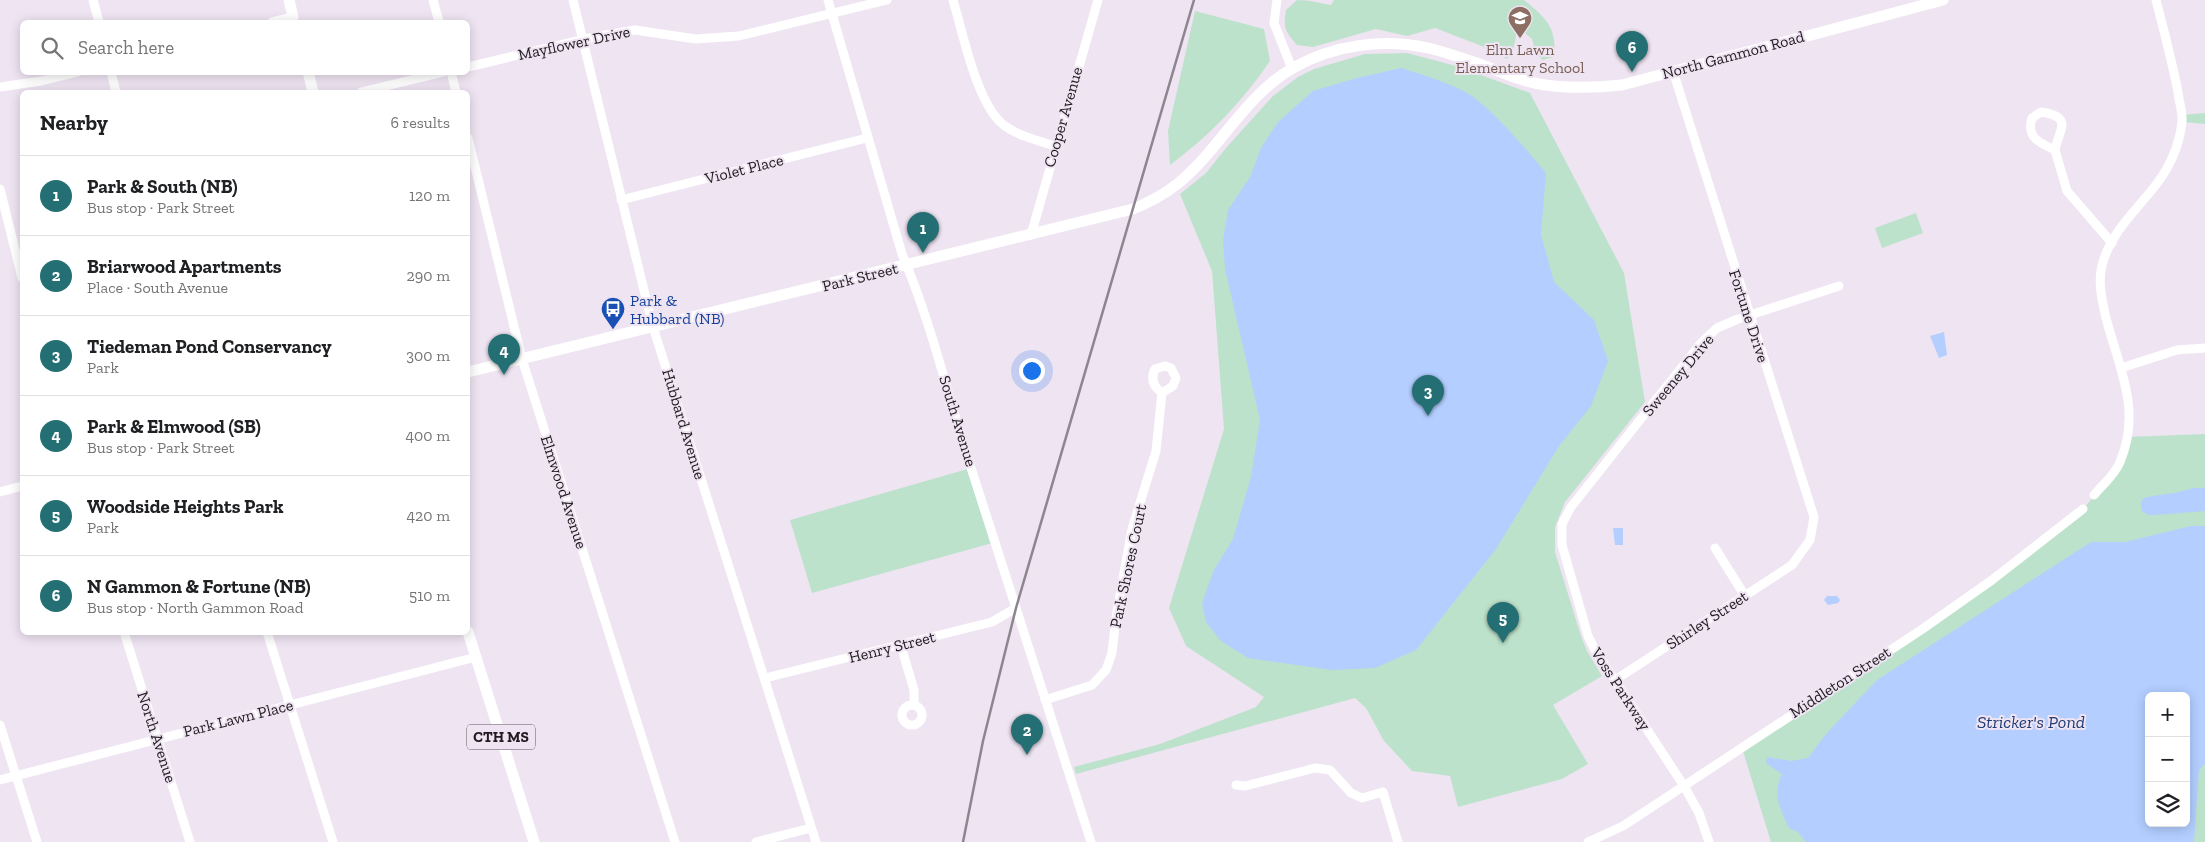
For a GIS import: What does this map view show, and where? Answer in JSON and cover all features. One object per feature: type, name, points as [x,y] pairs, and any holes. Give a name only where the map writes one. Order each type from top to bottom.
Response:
[{"type":"main road","points":[[289,0],[295,20]]},
{"type":"main road","name":"North Gammon Road","points":[[1267,87],[1292,69],[1337,50],[1356,46],[1396,44],[1428,48],[1538,84],[1575,88],[1622,85],[1943,0]]},
{"type":"main road","points":[[309,75],[312,90]]},
{"type":"main road","name":"Park Street","points":[[470,372],[907,266],[1133,209],[1177,185],[1267,87]]},
{"type":"main road","name":"CTH MS","points":[[469,635],[534,842]]},
{"type":"street","points":[[93,0],[98,20]]},
{"type":"street","points":[[433,0],[438,20]]},
{"type":"street","name":"Hubbard Avenue","points":[[572,0],[654,327],[816,842]]},
{"type":"street","name":"South Avenue","points":[[828,0],[867,138],[1091,842]]},
{"type":"street","name":"Mayflower Drive","points":[[470,67],[583,39],[635,30],[696,39],[739,36],[887,0]]},
{"type":"street","points":[[953,0],[981,93],[993,114],[1005,126],[1055,146]]},
{"type":"street","name":"Cooper Avenue","points":[[1030,235],[1098,0]]},
{"type":"street","points":[[1276,0],[1274,23],[1292,69]]},
{"type":"street","points":[[2094,495],[2116,469],[2126,445],[2131,413],[2126,383],[2100,292],[2103,263],[2116,233],[2168,169],[2176,148],[2182,122],[2172,62],[2156,0]]},
{"type":"street","name":"Fortune Drive","points":[[1673,71],[1814,517],[1810,540],[1797,557]]},
{"type":"street","points":[[0,88],[66,75]]},
{"type":"street","points":[[112,75],[116,90]]},
{"type":"street","points":[[369,90],[432,75]]},
{"type":"street","points":[[452,75],[456,90]]},
{"type":"street","points":[[2055,150],[2036,141],[2032,137],[2030,124],[2036,114],[2041,112],[2054,114],[2060,120],[2063,128],[2055,150],[2067,191],[2112,243]]},
{"type":"street","name":"Violet Place","points":[[621,200],[867,138]]},
{"type":"street","name":"Elmwood Avenue","points":[[470,146],[522,359],[675,842]]},
{"type":"street","points":[[0,189],[20,270]]},
{"type":"street","name":"Sweeney Drive","points":[[1562,524],[1571,507],[1701,343],[1717,328],[1839,286]]},
{"type":"street","points":[[2121,368],[2177,350],[2205,348]]},
{"type":"street","name":"Park Shores Court","points":[[1045,700],[1092,685],[1106,670],[1112,653],[1116,617],[1132,529],[1156,451],[1162,393]]},
{"type":"street","points":[[0,492],[20,487]]},
{"type":"street","name":"Middleton Street","points":[[1588,842],[1623,826],[1922,630],[1992,580],[2083,509]]},
{"type":"street","name":"Voss Parkway","points":[[1562,524],[1562,545],[1588,636],[1684,786],[1699,813],[1709,842]]},
{"type":"street","points":[[1715,548],[1745,596]]},
{"type":"street","name":"Shirley Street","points":[[1615,680],[1792,565],[1797,557]]},
{"type":"street","name":"Henry Street","points":[[765,678],[901,646],[992,622],[1016,608]]},
{"type":"street","name":"North Avenue","points":[[125,635],[190,842]]},
{"type":"street","points":[[268,635],[333,842]]},
{"type":"street","points":[[901,646],[914,690],[914,705]]},
{"type":"street","name":"Park Lawn Place","points":[[0,780],[476,657]]},
{"type":"street","points":[[0,725],[37,842]]},
{"type":"street","points":[[1236,785],[1245,786],[1315,768],[1330,770],[1350,793],[1362,798],[1384,792],[1398,842]]},
{"type":"street","points":[[756,842],[811,828]]},
{"type":"green space","name":"Elm Lawn Elementary School","points":[[1297,0],[1331,5],[1334,0],[1524,0],[1544,18],[1552,31],[1554,39],[1553,57],[1543,60],[1536,54],[1532,39],[1518,27],[1513,50],[1507,59],[1492,50],[1435,28],[1407,36],[1376,29],[1313,47],[1297,45],[1287,33],[1285,21],[1286,10]]},
{"type":"green space","points":[[1195,11],[1264,29],[1270,61],[1237,104],[1212,130],[1170,165],[1168,131]]},
{"type":"green space","points":[[1407,53],[1456,66],[1530,93],[1624,273],[1645,402],[1565,502],[1555,527],[1555,552],[1581,636],[1587,651],[1602,676],[1553,705],[1588,764],[1562,779],[1458,807],[1450,776],[1412,771],[1384,741],[1366,708],[1355,698],[1076,774],[1074,767],[1160,744],[1256,707],[1264,697],[1186,646],[1169,608],[1224,429],[1212,271],[1180,194],[1206,173],[1273,96],[1298,77],[1314,69],[1365,54]]},
{"type":"green space","points":[[2205,113],[2205,124],[2182,122],[2181,115]]},
{"type":"green space","points":[[1916,213],[1923,233],[1882,248],[1875,228]]},
{"type":"green space","name":"Stricker's Pond","points":[[2205,434],[2205,842],[1771,842],[1742,748],[1921,630],[2083,509],[2112,475],[2127,437]]},
{"type":"green space","points":[[971,468],[996,542],[812,593],[790,520]]},
{"type":"water","points":[[1401,68],[1450,85],[1476,99],[1504,125],[1546,173],[1541,234],[1554,282],[1594,320],[1608,361],[1591,406],[1559,446],[1496,549],[1416,650],[1375,668],[1332,670],[1248,658],[1221,641],[1206,622],[1202,603],[1214,570],[1233,539],[1251,477],[1260,420],[1225,269],[1223,240],[1228,210],[1250,177],[1261,148],[1278,122],[1313,91]]},
{"type":"water","points":[[1944,332],[1947,355],[1939,358],[1930,336]]},
{"type":"water","points":[[2193,488],[2205,488],[2205,511],[2148,515],[2142,511],[2141,503],[2143,498],[2181,492]]},
{"type":"water","name":"Stricker's Pond","points":[[2191,526],[2205,526],[2205,764],[2199,770],[2194,842],[1806,842],[1798,832],[1789,828],[1777,795],[1782,774],[1766,763],[1767,757],[1791,761],[1808,758],[1826,734],[1877,680],[2091,542],[2125,542]]},
{"type":"water","points":[[1613,528],[1623,528],[1623,545],[1615,545]]},
{"type":"water","points":[[1827,596],[1837,596],[1840,600],[1838,603],[1828,605],[1824,600]]},
{"type":"railway","points":[[963,842],[983,741],[1016,608],[1194,0]]},
{"type":"place","name":"Elm Lawn Elementary School","points":[[1520,39]]},
{"type":"place","name":"N Gammon & Fortune (NB)","points":[[1632,72]]},
{"type":"place","name":"Park & South (NB)","points":[[923,253]]},
{"type":"place","name":"Park & Hubbard (NB)","points":[[613,330]]},
{"type":"place","name":"Park & Elmwood (SB)","points":[[504,375]]},
{"type":"place","name":"Tiedeman Pond Conservancy","points":[[1428,416]]},
{"type":"place","name":"Woodside Heights Park","points":[[1503,643]]},
{"type":"place","name":"Briarwood Apartments","points":[[1027,755]]}]
